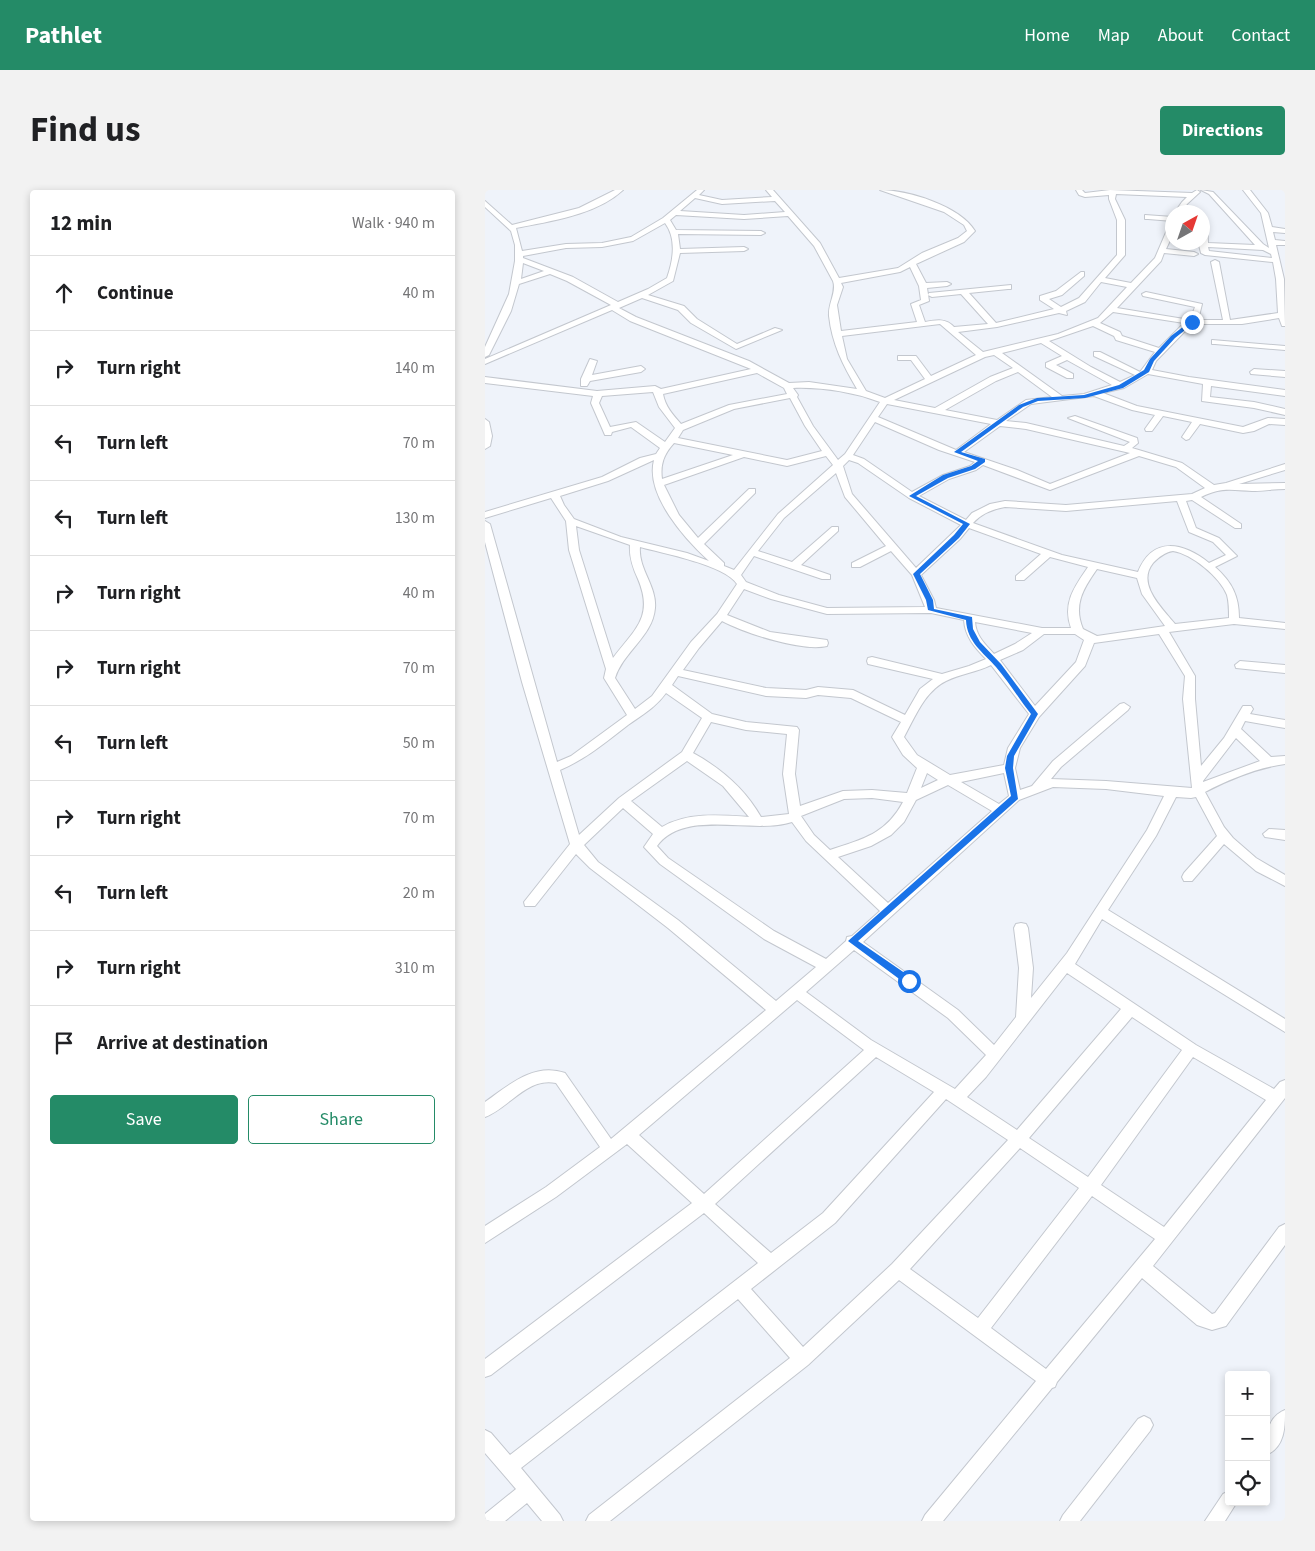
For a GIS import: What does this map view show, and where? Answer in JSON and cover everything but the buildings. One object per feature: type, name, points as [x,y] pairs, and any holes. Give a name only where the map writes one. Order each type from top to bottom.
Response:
[{"type":"street","points":[[512,227],[562,216],[605,201],[620,190]]},
{"type":"street","points":[[519,257],[566,246],[602,246],[627,241],[667,220],[701,190]]},
{"type":"street","points":[[769,190],[817,245],[837,281],[839,286],[833,305],[833,316],[843,359],[863,392]]},
{"type":"street","points":[[837,281],[892,273],[967,236],[971,228],[968,223],[953,214],[883,190]]},
{"type":"street","points":[[1079,190],[1082,194],[1114,191],[1196,192]]},
{"type":"street","points":[[1204,190],[1211,193],[1234,220],[1274,257],[1285,262]]},
{"type":"street","points":[[950,330],[994,325],[1060,311],[1083,300],[1121,255],[1121,220],[1112,199],[1114,191]]},
{"type":"street","points":[[1249,191],[1264,213],[1274,257],[1282,275],[1284,303],[1282,315],[1285,324]]},
{"type":"street","points":[[1185,205],[1196,192]]},
{"type":"street","points":[[694,196],[722,202],[778,199]]},
{"type":"street","points":[[485,203],[501,220],[512,227],[516,235],[519,257],[507,314],[485,355]]},
{"type":"street","points":[[674,212],[743,218],[791,214]]},
{"type":"street","points":[[1148,217],[1165,218]]},
{"type":"street","points":[[485,362],[641,295],[670,279],[675,251],[675,232],[667,220]]},
{"type":"street","points":[[1269,229],[1285,231]]},
{"type":"street","points":[[675,232],[761,233]]},
{"type":"street","points":[[553,768],[575,759],[655,700],[695,645],[721,616],[752,552],[793,504],[815,488],[847,456],[885,400],[982,355],[1043,341],[1101,320],[1158,259],[1165,242]]},
{"type":"street","points":[[1271,242],[1285,243]]},
{"type":"street","points":[[1210,245],[1264,248]]},
{"type":"street","points":[[675,251],[744,249]]},
{"type":"street","points":[[1204,250],[1207,254],[1274,257],[1285,254]]},
{"type":"street","points":[[1161,251],[1195,254]]},
{"type":"street","points":[[519,257],[552,271],[633,319],[723,353],[787,386],[794,395],[809,426],[838,466],[848,495],[916,574],[929,600],[931,610]]},
{"type":"street","points":[[1215,262],[1227,322]]},
{"type":"street","points":[[912,263],[923,286],[926,300],[915,304],[921,323]]},
{"type":"street","points":[[515,283],[552,271]]},
{"type":"street","points":[[1069,316],[1043,298],[1059,293],[1081,274]]},
{"type":"street","points":[[1101,280],[1133,286]]},
{"type":"street","points":[[923,286],[947,284]]},
{"type":"street","points":[[932,295],[1008,287]]},
{"type":"street","points":[[962,292],[994,325]]},
{"type":"street","points":[[957,452],[1013,411],[1029,402],[1097,394],[1121,386],[1144,373],[1152,360],[1192,322],[1199,306],[1146,294]]},
{"type":"street","points":[[641,295],[681,308],[694,321],[736,347]]},
{"type":"street","points":[[1111,309],[1192,322],[1227,322],[1282,315]]},
{"type":"street","points":[[838,334],[893,329],[921,323],[943,322],[950,330],[982,355]]},
{"type":"street","points":[[1093,323],[1117,334],[1119,338],[1161,351]]},
{"type":"street","points":[[723,353],[778,330]]},
{"type":"street","points":[[1043,341],[1088,369],[1121,386]]},
{"type":"street","points":[[1215,342],[1285,348]]},
{"type":"street","points":[[994,351],[1061,399]]},
{"type":"street","points":[[1097,354],[1144,373],[1285,393]]},
{"type":"street","points":[[1069,356],[1049,365],[1071,376]]},
{"type":"street","points":[[901,358],[913,358],[931,380]]},
{"type":"street","points":[[582,391],[593,361]]},
{"type":"street","points":[[585,379],[641,369]]},
{"type":"street","points":[[938,410],[993,379],[1019,369]]},
{"type":"street","points":[[485,380],[597,394],[655,389],[659,392],[758,370]]},
{"type":"street","points":[[1254,372],[1285,374]]},
{"type":"street","points":[[1207,383],[1205,399],[1254,405],[1285,412]]},
{"type":"street","points":[[787,386],[809,385],[863,392],[885,400],[999,423],[1026,426],[1126,449],[1179,465],[1212,488]]},
{"type":"street","points":[[659,392],[659,398],[666,411],[679,428]]},
{"type":"street","points":[[597,394],[598,397],[595,403],[608,432],[633,424],[664,446]]},
{"type":"street","points":[[1097,394],[1121,405],[1247,430],[1268,421],[1285,422]]},
{"type":"street","points":[[794,395],[732,407],[679,428],[674,440],[664,446],[659,456],[659,483],[673,515],[698,544],[726,570],[739,580],[775,597],[827,611],[884,612],[931,610],[1042,631],[1078,632],[1090,638],[1101,640],[1167,629],[1234,621],[1285,626]]},
{"type":"street","points":[[1149,429],[1160,414]]},
{"type":"street","points":[[872,418],[1050,487],[1139,453]]},
{"type":"street","points":[[1073,418],[1134,440],[1134,443],[1126,449]]},
{"type":"street","points":[[1186,437],[1198,420]]},
{"type":"street","points":[[485,422],[488,436],[485,446]]},
{"type":"street","points":[[674,440],[787,463],[829,452]]},
{"type":"street","points":[[659,483],[741,455]]},
{"type":"street","points":[[485,515],[605,479],[643,460],[659,456]]},
{"type":"street","points":[[847,456],[861,461],[912,496],[966,524],[1047,554],[1143,576]]},
{"type":"street","points":[[912,496],[946,477],[973,468],[983,461]]},
{"type":"street","points":[[1226,486],[1248,477],[1285,467]]},
{"type":"street","points":[[916,574],[957,537],[966,524],[985,508],[1005,504],[1066,508],[1194,497],[1212,488],[1226,486],[1253,488],[1285,486]]},
{"type":"street","points":[[698,544],[752,491]]},
{"type":"street","points":[[554,493],[559,505],[571,521],[602,534],[683,555],[726,570]]},
{"type":"street","points":[[1194,497],[1238,526]]},
{"type":"street","points":[[1180,498],[1188,523],[1193,530],[1216,540],[1232,556],[1209,567]]},
{"type":"street","points":[[571,521],[574,550],[611,668]]},
{"type":"street","points":[[485,524],[576,845],[595,865],[673,924],[775,1009]]},
{"type":"street","points":[[795,565],[835,529]]},
{"type":"street","points":[[634,717],[609,678],[611,668],[646,624],[651,609],[649,594],[633,551],[635,543]]},
{"type":"street","points":[[856,565],[893,546]]},
{"type":"street","points":[[1234,621],[1230,590],[1209,567],[1180,548],[1171,549],[1153,558],[1143,576],[1143,586],[1190,676],[1190,708],[1197,785],[1224,836],[1254,862],[1275,877],[1285,881]]},
{"type":"street","points":[[752,552],[826,577]]},
{"type":"street","points":[[1021,578],[1047,554]]},
{"type":"street","points":[[1078,632],[1073,615],[1074,596],[1094,566]]},
{"type":"street","points":[[721,616],[735,625],[771,636],[823,643]]},
{"type":"street","points":[[969,618],[968,623],[972,636],[981,650],[991,659],[1035,714]]},
{"type":"street","points":[[1000,810],[949,780],[923,768],[901,744],[898,737],[906,720],[924,692],[942,678],[973,669],[1019,647],[1042,631]]},
{"type":"street","points":[[1015,797],[1009,768],[1014,748],[1035,714],[1081,663],[1090,638]]},
{"type":"street","points":[[872,661],[942,678]]},
{"type":"street","points":[[1240,665],[1285,670]]},
{"type":"street","points":[[677,672],[766,692],[806,694],[818,690],[853,694],[906,720]]},
{"type":"street","points":[[666,686],[708,717],[746,726],[793,730],[789,769],[795,815],[810,838],[887,910]]},
{"type":"street","points":[[1037,787],[1057,764],[1124,707]]},
{"type":"street","points":[[485,1235],[551,1192],[628,1135],[827,966],[852,941],[1015,797],[1037,787],[1052,783],[1078,783],[1191,794],[1245,713],[1285,724]]},
{"type":"street","points":[[530,902],[576,845],[623,801],[686,755],[708,717]]},
{"type":"street","points":[[1234,730],[1269,762]]},
{"type":"street","points":[[686,755],[720,774],[751,809],[758,822]]},
{"type":"street","points":[[1197,785],[1269,762],[1285,760]]},
{"type":"street","points":[[829,855],[869,842],[888,831],[902,814],[923,768]]},
{"type":"street","points":[[827,966],[769,935],[656,855],[650,847],[655,837],[660,833],[681,825],[705,820],[776,822],[843,796],[872,794],[909,798],[949,780],[1009,768]]},
{"type":"street","points":[[508,1467],[829,1218],[950,1094],[981,1072],[993,1054],[1051,987],[1152,833],[1172,792]]},
{"type":"street","points":[[623,801],[660,833]]},
{"type":"street","points":[[1269,834],[1285,835]]},
{"type":"street","points":[[1188,877],[1224,836]]},
{"type":"street","points":[[1101,912],[1285,1026]]},
{"type":"street","points":[[1021,928],[1026,968],[1023,1018]]},
{"type":"street","points":[[852,941],[953,1014],[993,1054]]},
{"type":"street","points":[[931,1521],[1049,1381],[1280,1092],[1191,1049],[1065,965]]},
{"type":"street","points":[[796,992],[874,1050],[950,1094],[1089,1188],[1166,1237]]},
{"type":"street","points":[[595,1521],[802,1359],[899,1270],[1018,1140],[1130,1009]]},
{"type":"street","points":[[979,1330],[1089,1188],[1191,1049]]},
{"type":"street","points":[[485,1369],[705,1203],[874,1050]]},
{"type":"street","points":[[485,1110],[537,1076],[550,1074],[560,1078],[610,1149]]},
{"type":"street","points":[[628,1135],[771,1264]]},
{"type":"street","points":[[1141,1267],[1203,1319],[1212,1322],[1220,1320],[1285,1232]]},
{"type":"street","points":[[899,1270],[1049,1381]]},
{"type":"street","points":[[739,1288],[802,1359]]},
{"type":"street","points":[[1270,1440],[1285,1419]]},
{"type":"street","points":[[1069,1521],[1144,1425]]},
{"type":"street","points":[[485,1439],[554,1521]]},
{"type":"street","points":[[491,1521],[528,1491]]},
{"type":"street","points":[[1214,1521],[1225,1506]]},
{"type":"route","points":[[909,981],[852,941],[1015,797],[1011,787],[1009,768],[1011,756],[1035,714],[1016,692],[999,666],[981,650],[972,636],[968,623],[969,618],[931,610],[929,600],[916,574],[957,537],[966,524],[912,496],[956,472],[973,468],[983,461],[957,452],[981,437],[1021,406],[1037,400],[1097,394],[1121,386],[1147,371],[1152,360],[1173,337],[1192,322]]}]
